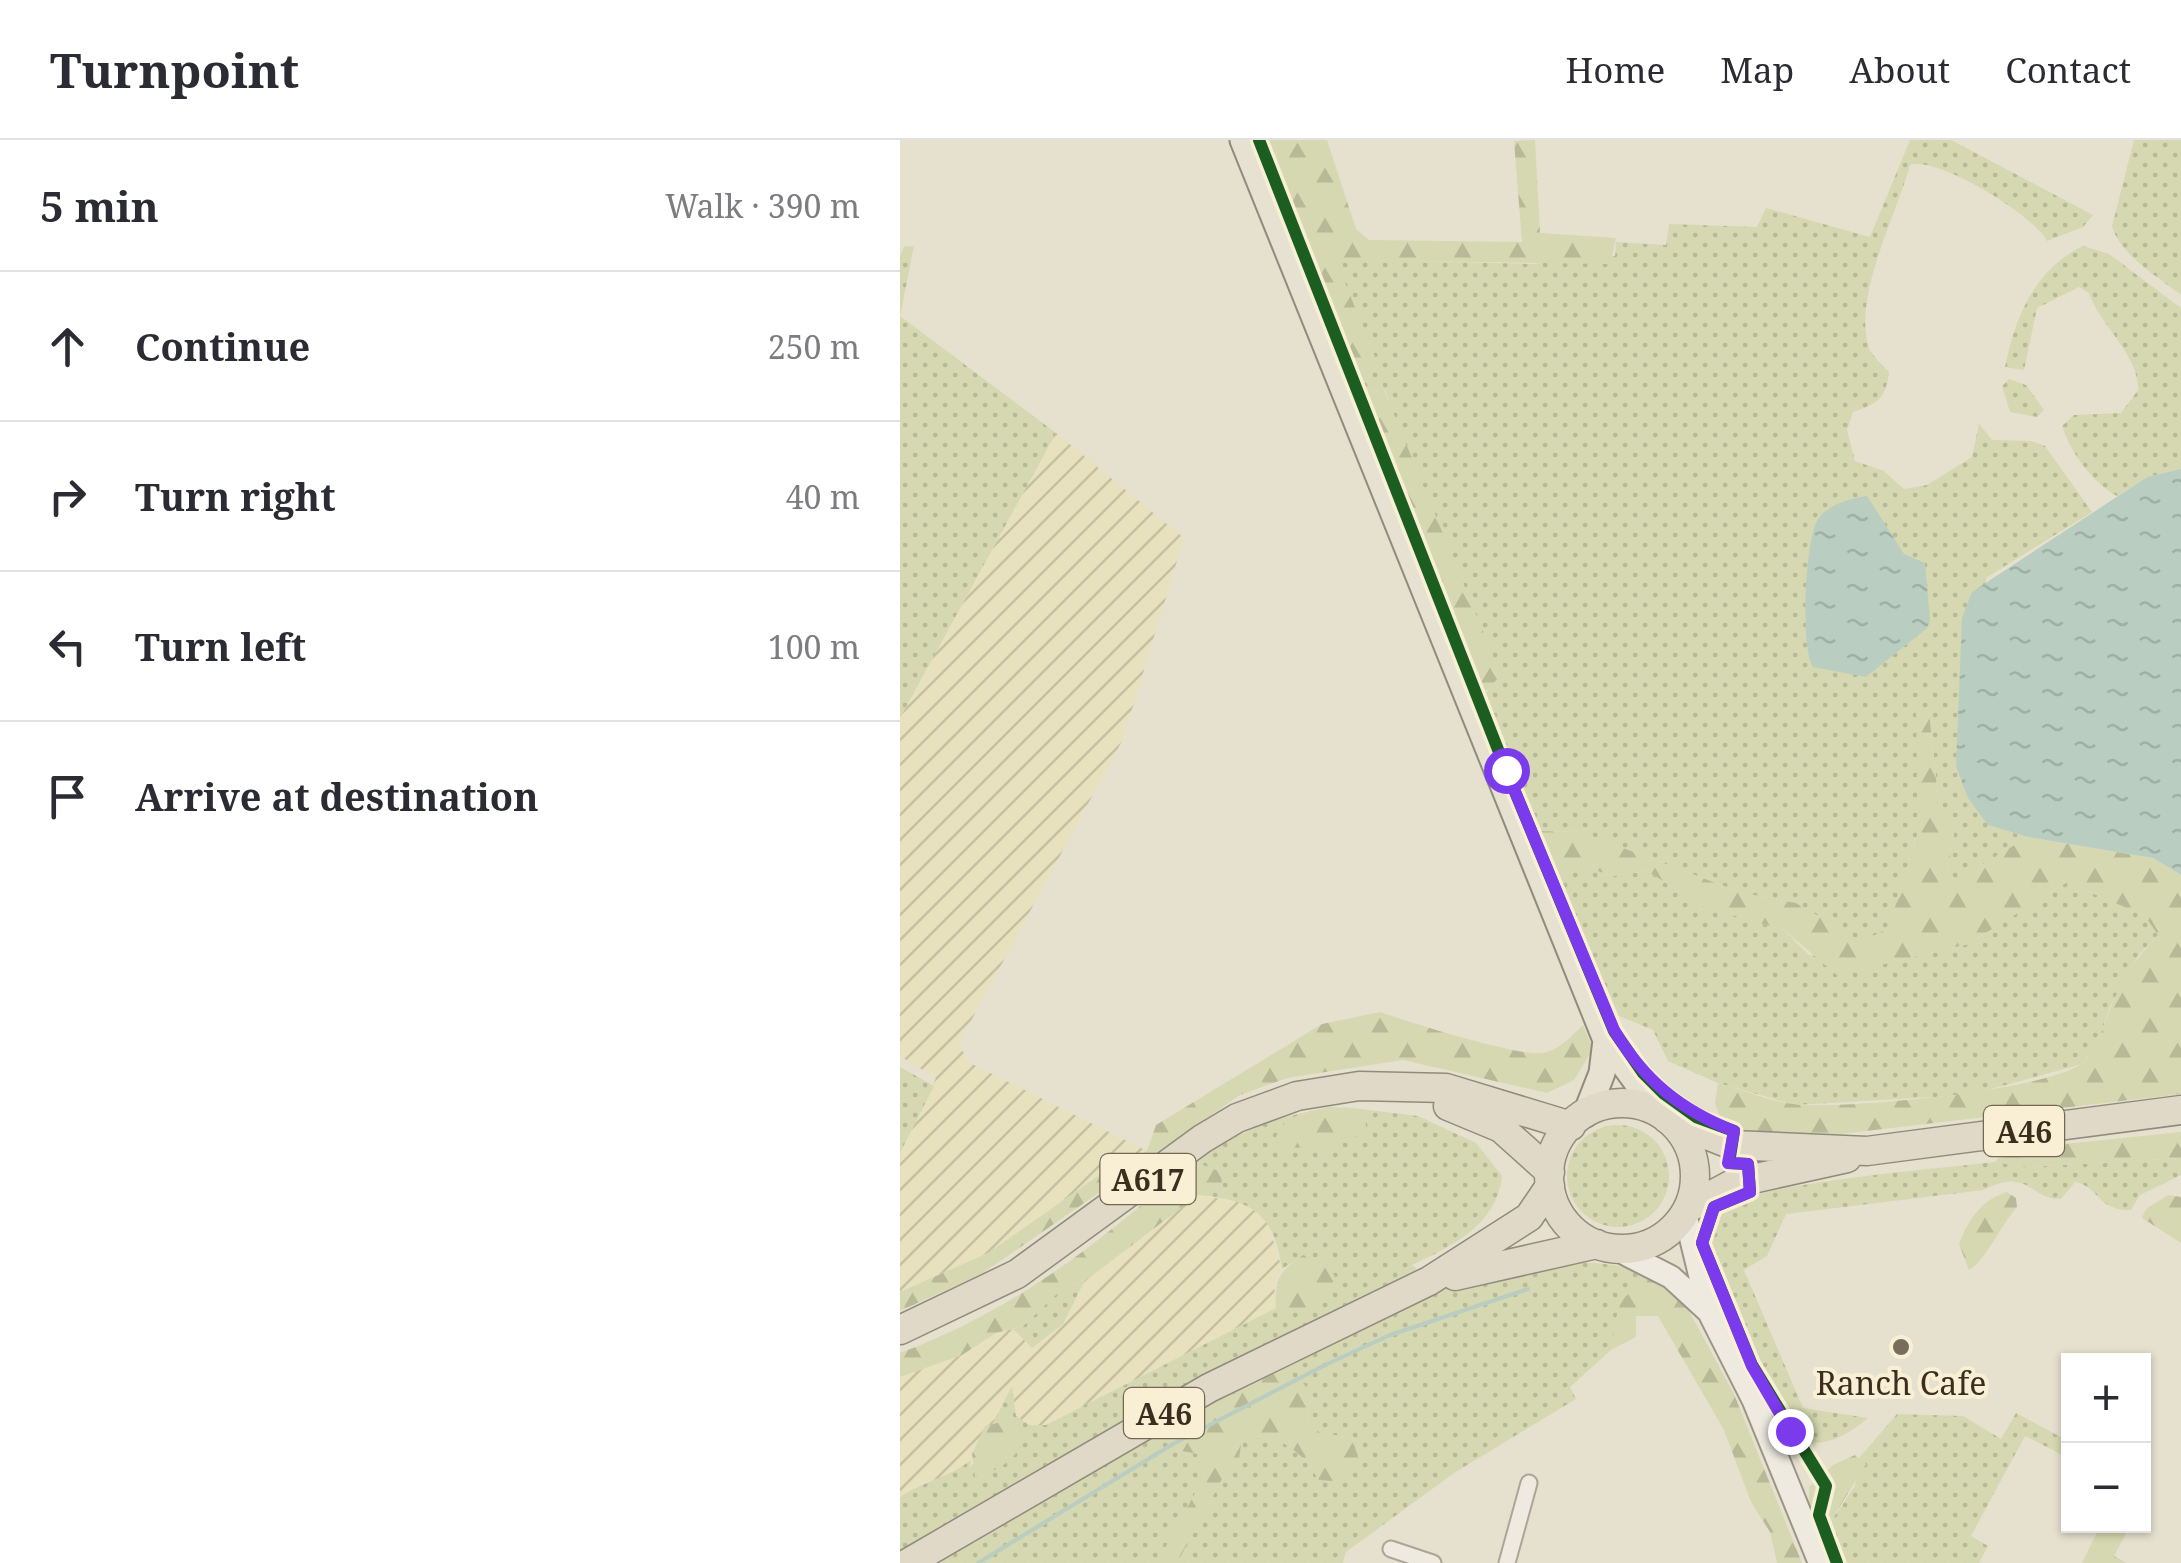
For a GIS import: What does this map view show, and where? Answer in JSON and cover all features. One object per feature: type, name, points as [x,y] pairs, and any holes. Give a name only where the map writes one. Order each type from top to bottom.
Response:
[{"type":"highway","name":"A617","points":[[900,1330],[1018,1274],[1202,1139],[1237,1118],[1296,1096],[1329,1089],[1446,1088],[1578,1119]]},
{"type":"highway","name":"A617","points":[[1416,1090],[1501,1128],[1550,1179]]},
{"type":"highway","points":[[1624,1104],[1664,1117],[1683,1136],[1694,1164],[1686,1211],[1654,1242],[1607,1246],[1566,1222],[1550,1179],[1556,1147],[1578,1119],[1624,1104]]},
{"type":"highway","name":"A46","points":[[1664,1117],[1732,1146],[1867,1151],[2181,1110]]},
{"type":"highway","name":"A46","points":[[1686,1211],[1734,1184],[1818,1167],[1867,1151]]},
{"type":"highway","name":"A46","points":[[908,1563],[1209,1388],[1428,1280],[1529,1217],[1550,1179]]},
{"type":"highway","name":"A46","points":[[1428,1280],[1607,1246]]},
{"type":"main road","points":[[1243,140],[1606,1040],[1664,1117]]},
{"type":"main road","points":[[1578,1119],[1602,1073],[1606,1040]]},
{"type":"main road","points":[[1686,1211],[1709,1312],[1754,1401],[1820,1563]]},
{"type":"main road","points":[[1607,1246],[1671,1277],[1709,1312]]},
{"type":"street","points":[[1506,1563],[1528,1483]]},
{"type":"street","points":[[1401,1546],[1433,1563]]},
{"type":"shaded area","points":[[1056,433],[1184,538],[1123,739],[959,1043],[968,1062],[1147,1151],[1108,1169],[988,1253],[900,1292],[900,1153],[936,1078],[900,1056],[900,718]]},
{"type":"shaded area","points":[[1198,1195],[1250,1204],[1267,1220],[1282,1269],[1274,1284],[1276,1308],[1046,1425],[1029,1425],[1016,1416],[1012,1387],[992,1425],[985,1427],[971,1460],[947,1478],[924,1481],[900,1497],[900,1377],[962,1355],[996,1333],[1013,1329],[1032,1348],[1063,1324],[1085,1280]]},
{"type":"green space","points":[[1263,140],[1327,140],[1356,229],[1369,240],[1522,242],[1514,141],[1535,140],[1540,233],[1616,238],[1610,264],[1336,260],[1376,360],[1370,377],[1361,384]]},
{"type":"green space","points":[[1910,140],[1951,140],[2093,215],[2083,227],[2047,241],[2024,217],[1984,190],[1941,169],[1910,165],[1878,256],[1866,305],[1869,348],[1889,372],[1888,381],[1879,399],[1853,412],[1847,430],[1855,461],[1884,471],[1904,489],[1927,485],[1972,457],[1979,424],[1992,440],[2031,441],[2045,446],[2092,512],[1986,578],[1988,825],[2028,837],[1953,883],[1948,868],[1954,835],[1938,797],[1929,712],[1917,713],[1918,832],[1888,930],[1861,942],[1796,903],[1742,893],[1581,832],[1539,831],[1484,693],[1488,691],[1385,390],[1366,391],[1361,384],[1370,377],[1376,360],[1335,259],[1532,264],[1615,256],[1616,242],[1666,245],[1669,224],[1757,227],[1766,208],[1870,237]]},
{"type":"green space","points":[[2134,140],[2181,140],[2181,295],[2131,256],[2112,226]]},
{"type":"green space","points":[[914,246],[900,316],[900,256],[904,247]]},
{"type":"green space","points":[[2083,246],[2109,254],[2181,308],[2181,469],[2147,477],[2117,496],[2084,466],[2062,426],[2074,415],[2121,413],[2138,390],[2126,352],[2089,293],[2079,287],[2037,308],[2024,370],[2005,367],[2030,296],[2052,268]]},
{"type":"green space","points":[[900,316],[1056,433],[900,718]]},
{"type":"green space","points":[[2009,379],[2026,385],[2044,410],[2037,417],[2010,412],[2002,386]]},
{"type":"green space","points":[[1384,390],[1501,675],[1484,693],[1366,391]]},
{"type":"green space","points":[[1916,712],[1929,712],[1938,797],[1954,835],[1948,868],[1953,882],[2028,837],[2153,858],[2181,875],[2181,1094],[1781,1141],[1723,1124],[1715,1104],[1718,1083],[1779,1102],[1825,1105],[1995,1089],[2067,1071],[2090,1055],[2124,980],[2158,935],[2145,916],[2067,882],[1968,944],[1837,975],[1784,930],[1705,907],[1647,871],[1613,876],[1582,866],[1556,872],[1539,831],[1581,832],[1742,893],[1796,903],[1861,941],[1888,929],[1918,833]]},
{"type":"green space","points":[[1582,866],[1613,876],[1647,871],[1705,907],[1784,930],[1809,955],[1883,964],[1968,944],[2067,882],[2145,916],[2158,935],[2140,953],[2110,1007],[2096,1047],[2082,1064],[1969,1095],[1795,1105],[1718,1083],[1668,1061],[1653,1030],[1619,1016],[1556,872]]},
{"type":"green space","points":[[1380,1012],[1463,1038],[1530,1053],[1554,1049],[1583,1025],[1593,1049],[1574,1080],[1547,1093],[1403,1060],[1287,1078],[1240,1095],[983,1273],[900,1311],[900,1292],[988,1253],[1108,1169],[1147,1151],[1156,1125],[1322,1024]]},
{"type":"green space","points":[[900,1067],[934,1086],[900,1153]]},
{"type":"green space","points":[[1330,1107],[1287,1119],[1365,1120],[1352,1108],[1418,1116],[1476,1143],[1502,1176],[1498,1193],[1482,1221],[1457,1241],[1412,1265],[1441,1289],[1519,1269],[1572,1263],[1599,1263],[1651,1275],[1615,1330],[1611,1350],[1570,1387],[1576,1399],[1454,1473],[1346,1552],[1343,1563],[1177,1563],[1230,1464],[1239,1459],[1242,1439],[1266,1437],[1287,1445],[1305,1460],[1319,1480],[1352,1438],[1321,1433],[1307,1425],[1310,1404],[1176,1450],[1198,1453],[1204,1478],[1157,1563],[900,1563],[900,1497],[971,1460],[970,1467],[1015,1419],[992,1425],[1012,1386],[1016,1416],[1029,1425],[1046,1425],[1276,1308],[1292,1306],[1303,1255],[1282,1269],[1266,1222],[1246,1206],[1198,1195],[1222,1185],[1203,1165],[1184,1169],[1253,1129],[1288,1117]]},
{"type":"green space","points":[[1330,1107],[1352,1108],[1365,1120],[1367,1132],[1331,1147],[1279,1148],[1276,1137],[1287,1119]]},
{"type":"green space","points":[[1618,1125],[1637,1129],[1654,1140],[1665,1157],[1669,1176],[1665,1195],[1654,1212],[1637,1223],[1618,1227],[1599,1223],[1582,1212],[1571,1195],[1567,1176],[1571,1157],[1582,1140],[1599,1129]]},
{"type":"green space","points":[[2181,1132],[2181,1158],[2029,1167],[1995,1162],[2005,1150]]},
{"type":"green space","points":[[2181,1158],[2181,1175],[2140,1195],[2131,1210],[2111,1207],[2075,1182],[2061,1199],[2011,1182],[1984,1190],[1786,1214],[1767,1256],[1744,1270],[1803,1408],[1868,1418],[1845,1434],[1822,1442],[1799,1439],[1776,1423],[1708,1246],[1712,1222],[1719,1210],[1737,1200],[1767,1192],[1894,1173],[1995,1162],[2029,1167]]},
{"type":"green space","points":[[1203,1165],[1221,1172],[1222,1185],[1198,1195],[1089,1278],[1063,1288],[1023,1326],[996,1333],[962,1355],[900,1377],[900,1353],[942,1336],[1017,1296],[1117,1225],[1184,1169]]},
{"type":"green space","points":[[2007,1192],[2016,1198],[2017,1207],[1969,1270],[1959,1244],[1963,1235],[1983,1205]]},
{"type":"green space","points":[[2168,1195],[2181,1197],[2181,1243],[2142,1218],[2146,1209]]},
{"type":"green space","points":[[1303,1255],[1326,1262],[1335,1277],[1329,1294],[1304,1309],[1276,1308],[1280,1277]]},
{"type":"green space","points":[[1651,1275],[1683,1300],[1734,1394],[1802,1563],[1777,1563],[1770,1532],[1751,1502],[1724,1430],[1658,1316],[1636,1316],[1636,1337],[1611,1350],[1619,1302]]},
{"type":"green space","points":[[1085,1280],[1063,1324],[1032,1348],[1013,1329],[1023,1326],[1063,1288]]},
{"type":"green space","points":[[1274,1373],[1287,1374],[1305,1385],[1310,1404],[1307,1425],[1321,1433],[1352,1438],[1358,1457],[1347,1482],[1319,1480],[1305,1460],[1277,1440],[1242,1439],[1239,1459],[1230,1464],[1177,1563],[1157,1563],[1204,1477],[1198,1454],[1176,1450],[1170,1428]]},
{"type":"green space","points":[[2016,1413],[2061,1437],[2061,1454],[2025,1436],[1971,1536],[1988,1546],[1979,1563],[1843,1563],[1829,1524],[1855,1486],[1859,1458],[1897,1414],[1963,1416],[2001,1439]]},
{"type":"green space","points":[[1014,1419],[1026,1429],[1019,1448],[1002,1466],[975,1477],[972,1454],[985,1426]]},
{"type":"green space","points":[[1855,1455],[1866,1464],[1829,1524],[1809,1505],[1809,1487],[1833,1465]]},
{"type":"green space","points":[[2097,1533],[2126,1533],[2114,1556],[2127,1563],[2082,1563]]},
{"type":"water","points":[[2181,469],[2181,875],[2153,858],[2028,837],[1988,825],[1968,798],[1956,766],[1962,618],[1972,592],[2147,477]]},
{"type":"water","points":[[1867,496],[1904,554],[1925,563],[1930,620],[1927,628],[1866,677],[1813,667],[1805,617],[1807,570],[1818,519],[1833,506]]},
{"type":"waterway","points":[[978,1563],[1173,1444],[1325,1365],[1390,1335],[1528,1289]]},
{"type":"cycle path","points":[[1259,140],[1506,770],[1614,1031],[1643,1073],[1664,1094],[1696,1117],[1734,1131],[1729,1163],[1748,1164],[1750,1192],[1714,1207],[1702,1243],[1752,1365],[1826,1486],[1819,1515],[1837,1563]]},
{"type":"place","name":"Ranch Cafe","points":[[1901,1347]]},
{"type":"route","points":[[1506,770],[1614,1030],[1627,1052],[1664,1094],[1696,1116],[1734,1131],[1728,1163],[1748,1164],[1750,1192],[1714,1207],[1704,1227],[1702,1243],[1752,1366],[1790,1431]]}]
